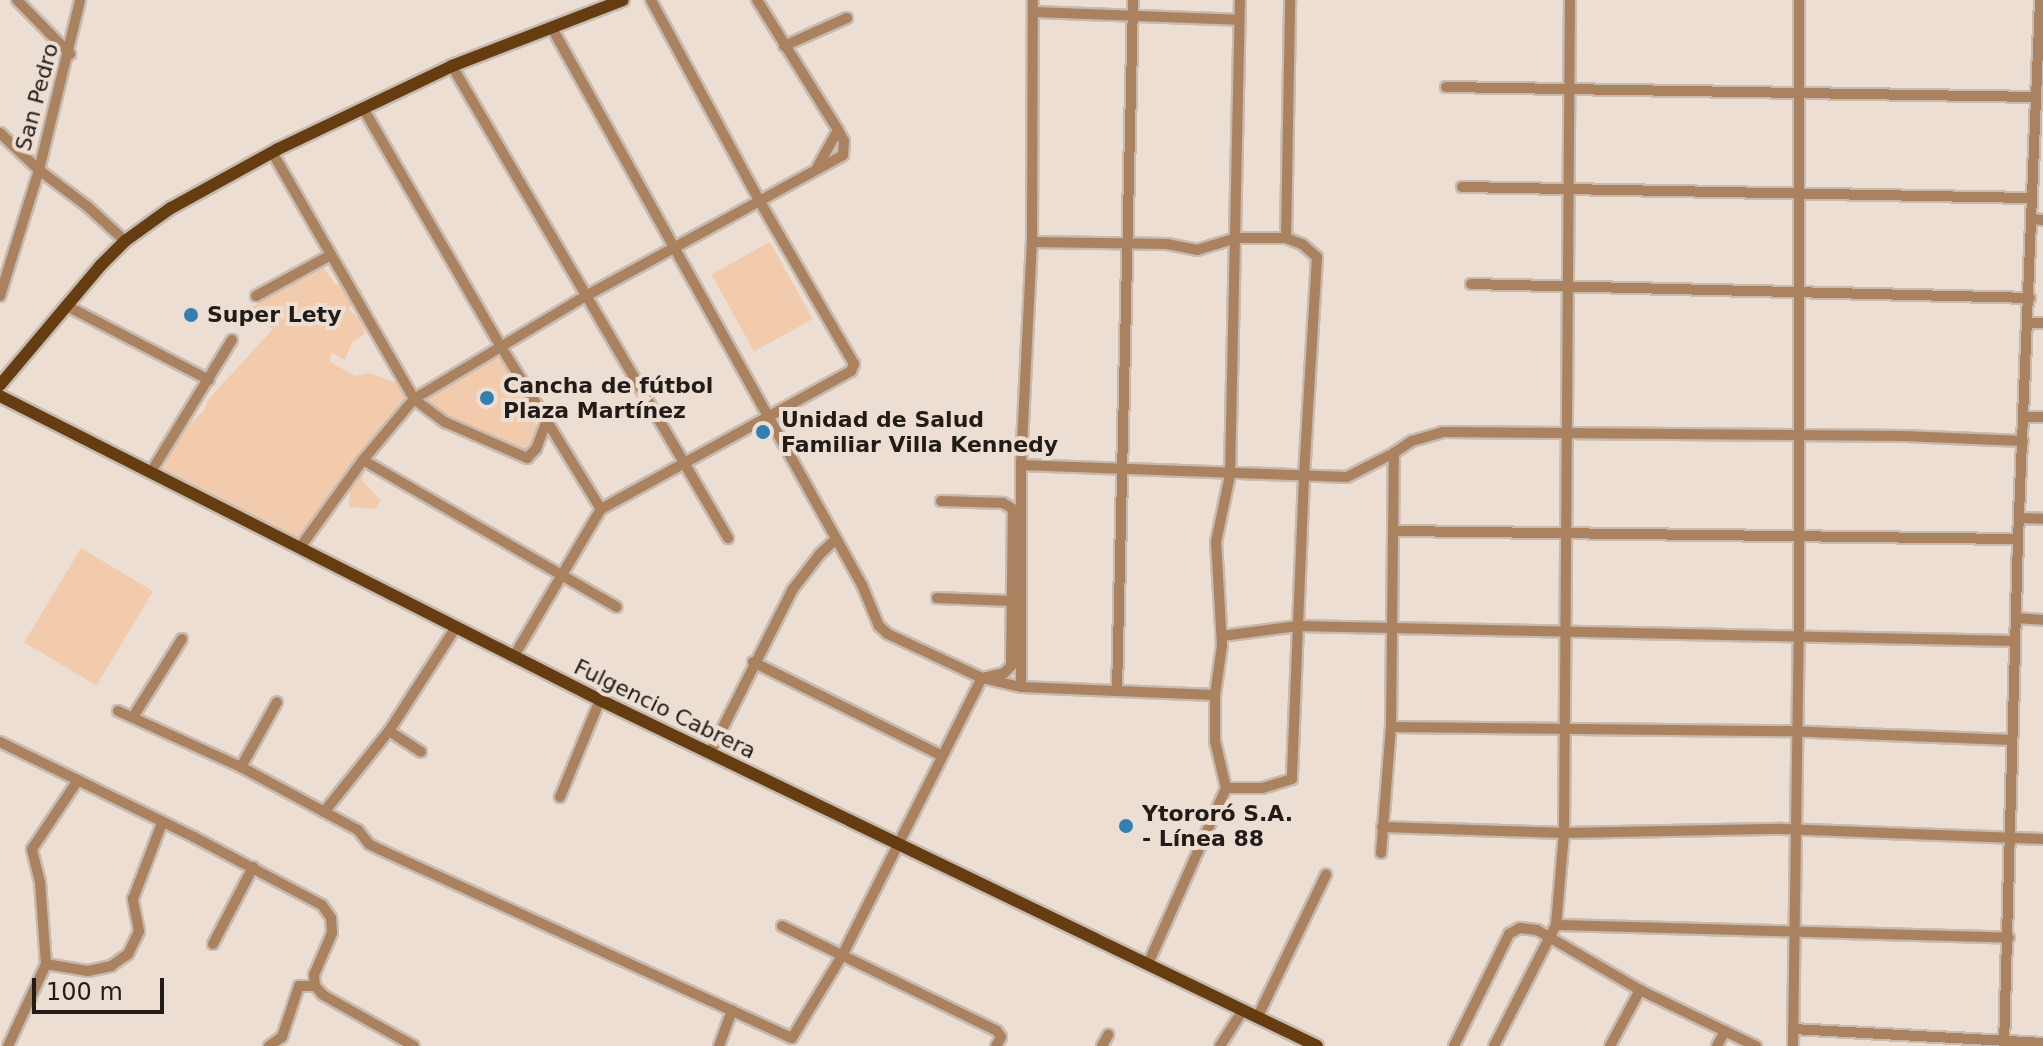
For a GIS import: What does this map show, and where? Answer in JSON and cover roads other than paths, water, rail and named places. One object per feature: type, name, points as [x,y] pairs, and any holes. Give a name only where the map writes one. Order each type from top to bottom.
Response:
[{"type":"main road","points":[[0,385],[125,241],[171,208],[272,152],[452,66],[623,0]]},
{"type":"main road","name":"Fulgencio Cabrera","points":[[0,396],[600,700],[1317,1046]]},
{"type":"street","points":[[17,0],[70,54]]},
{"type":"street","name":"San Pedro","points":[[0,296],[39,170],[70,54],[80,0]]},
{"type":"street","points":[[514,656],[601,509],[684,466],[851,371],[854,364],[759,200],[651,0]]},
{"type":"street","points":[[301,546],[363,460],[414,399],[584,297],[817,168],[838,161],[843,155],[844,141],[757,0]]},
{"type":"street","points":[[1117,691],[1133,0]]},
{"type":"street","points":[[1148,964],[1226,788],[1215,741],[1215,695],[1222,636],[1216,542],[1230,475],[1240,0]]},
{"type":"street","points":[[1286,238],[1290,0]]},
{"type":"street","points":[[1494,1046],[1556,925],[1564,833],[1570,0]]},
{"type":"street","points":[[1793,1046],[1800,534],[1799,0]]},
{"type":"street","points":[[2004,1043],[2018,539],[2030,298],[2031,198],[2038,132],[2034,97],[2041,34],[2040,0]]},
{"type":"street","points":[[1021,687],[1021,465],[1032,242],[1033,6],[1239,20]]},
{"type":"street","points":[[784,46],[847,18]]},
{"type":"street","points":[[552,28],[862,585],[879,626],[888,634],[982,678],[1021,687],[1215,695]]},
{"type":"street","points":[[452,66],[584,297],[728,538]]},
{"type":"street","points":[[1446,87],[2034,97]]},
{"type":"street","points":[[363,108],[500,345],[601,509]]},
{"type":"street","points":[[817,168],[838,130]]},
{"type":"street","points":[[0,133],[39,170],[87,206],[125,241]]},
{"type":"street","points":[[272,152],[414,399],[445,422],[527,458],[536,449],[547,421]]},
{"type":"street","points":[[1462,187],[2031,198]]},
{"type":"street","points":[[2031,219],[2043,220]]},
{"type":"street","points":[[1032,242],[1167,244],[1197,250],[1236,238],[1286,238],[1302,244],[1317,257],[1304,476],[1292,779],[1263,788],[1226,788]]},
{"type":"street","points":[[256,296],[331,255]]},
{"type":"street","points":[[1471,284],[1568,290],[1798,291],[2030,298]]},
{"type":"street","points":[[67,306],[209,380]]},
{"type":"street","points":[[2029,323],[2043,323]]},
{"type":"street","points":[[151,472],[232,340]]},
{"type":"street","points":[[2025,417],[2043,417]]},
{"type":"street","points":[[1021,465],[1347,477],[1412,441],[1443,432],[1798,434],[2023,441]]},
{"type":"street","points":[[1381,853],[1391,727],[1394,453]]},
{"type":"street","points":[[363,460],[617,607]]},
{"type":"street","points":[[118,711],[241,767],[358,830],[369,844],[381,850],[792,1038],[843,954],[982,678],[1010,668],[1012,507],[995,502],[941,501]]},
{"type":"street","points":[[2020,518],[2043,519]]},
{"type":"street","points":[[1395,531],[2018,539]]},
{"type":"street","points":[[710,753],[753,662],[793,589],[835,540]]},
{"type":"street","points":[[937,598],[1011,601]]},
{"type":"street","points":[[2016,618],[2043,620]]},
{"type":"street","points":[[1222,636],[1297,626],[1564,633],[1799,634],[2015,641]]},
{"type":"street","points":[[324,812],[389,731],[456,627]]},
{"type":"street","points":[[133,717],[182,639]]},
{"type":"street","points":[[753,662],[942,756]]},
{"type":"street","points":[[560,797],[600,700]]},
{"type":"street","points":[[241,767],[277,702]]},
{"type":"street","points":[[1391,727],[1797,731],[2012,740]]},
{"type":"street","points":[[389,731],[421,752]]},
{"type":"street","points":[[0,742],[253,867],[322,905],[331,918],[332,933],[314,975],[315,986],[323,995],[414,1046]]},
{"type":"street","points":[[8,1046],[46,964],[40,882],[32,849],[78,780]]},
{"type":"street","points":[[46,964],[88,971],[111,966],[128,954],[139,931],[133,899],[162,823]]},
{"type":"street","points":[[1382,827],[1564,833],[1796,830],[2043,839]]},
{"type":"street","points":[[213,944],[253,867]]},
{"type":"street","points":[[1258,1016],[1326,875]]},
{"type":"street","points":[[1556,925],[2009,938]]},
{"type":"street","points":[[782,926],[997,1031],[1001,1037],[996,1046]]},
{"type":"street","points":[[1454,1046],[1513,930],[1537,930],[1640,990],[1756,1046]]},
{"type":"street","points":[[269,1046],[282,1037],[299,986],[315,986]]},
{"type":"street","points":[[1610,1046],[1640,990]]},
{"type":"street","points":[[719,1046],[732,1010]]},
{"type":"street","points":[[1220,1046],[1243,1010]]},
{"type":"street","points":[[1793,1029],[2043,1043]]},
{"type":"street","points":[[1717,1046],[1725,1031]]},
{"type":"street","points":[[1102,1046],[1108,1035]]},
{"type":"place","name":"Super Lety","points":[[191,315]]},
{"type":"place","name":"Cancha de fútbol Plaza Martínez","points":[[487,398]]},
{"type":"place","name":"Unidad de Salud Familiar Villa Kennedy","points":[[763,432]]},
{"type":"place","name":"Ytororó S.A. - Línea 88","points":[[1126,826]]}]
